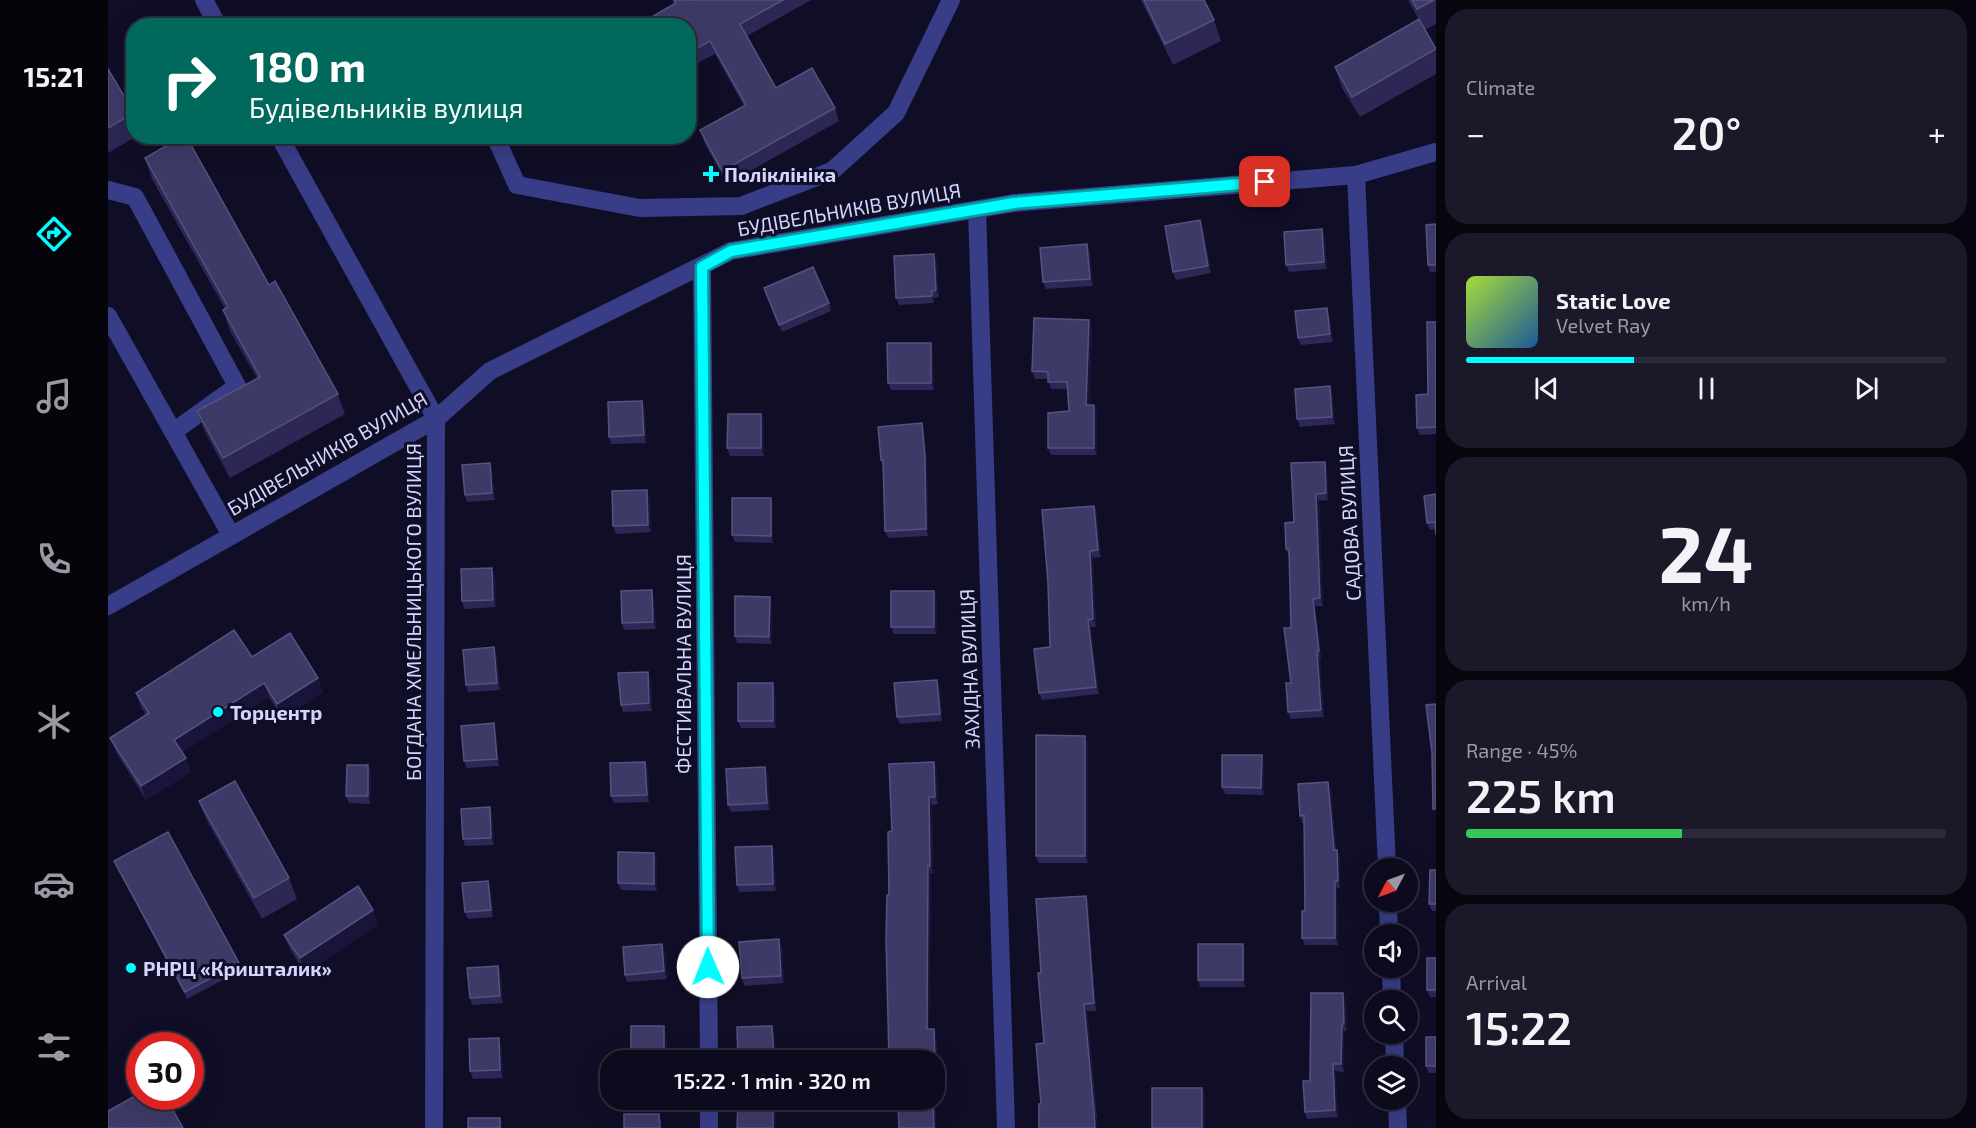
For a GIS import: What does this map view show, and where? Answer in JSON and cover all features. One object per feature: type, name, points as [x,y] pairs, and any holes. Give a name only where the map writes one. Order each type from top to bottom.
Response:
[{"type":"street","points":[[204,0],[214,18]]},
{"type":"street","points":[[499,144],[517,185],[639,208],[741,206],[832,171],[896,113],[951,0]]},
{"type":"street","name":"БОГДАНА ХМЕЛЬНИЦЬКОГО ВУЛИЦЯ","points":[[283,144],[436,419],[434,1128]]},
{"type":"street","name":"БУДІВЕЛЬНИКІВ ВУЛИЦЯ","points":[[108,606],[436,419],[490,371],[731,251],[1014,203],[1356,175],[1436,152]]},
{"type":"street","name":"САДОВА ВУЛИЦЯ","points":[[1356,175],[1386,858]]},
{"type":"street","points":[[108,190],[135,197],[237,386],[173,432]]},
{"type":"street","name":"ЗАХІДНА ВУЛИЦЯ","points":[[977,210],[1006,1128]]},
{"type":"street","name":"ФЕСТИВАЛЬНА ВУЛИЦЯ","points":[[702,267],[709,1050]]},
{"type":"street","points":[[108,316],[231,535]]},
{"type":"street","points":[[709,1110],[709,1128]]},
{"type":"street","points":[[1397,1110],[1398,1128]]},
{"type":"building","points":[[674,0],[783,0],[740,24],[776,88],[812,68],[835,108],[722,171],[700,130],[746,105],[710,41],[696,49],[696,18],[650,18],[676,3]]},
{"type":"building","points":[[1144,0],[1204,0],[1214,20],[1165,44]]},
{"type":"building","points":[[1412,0],[1434,0],[1417,9]]},
{"type":"building","points":[[1419,19],[1436,49],[1352,97],[1335,67]]},
{"type":"building","points":[[108,69],[126,99],[126,118],[108,128]]},
{"type":"building","points":[[169,144],[190,144],[269,285],[275,281],[338,394],[223,458],[197,411],[260,377],[223,310],[228,307],[145,158]]},
{"type":"building","points":[[1200,220],[1208,266],[1173,272],[1165,226]]},
{"type":"building","points":[[1436,224],[1436,265],[1428,265],[1426,225]]},
{"type":"building","points":[[1322,229],[1324,262],[1286,265],[1284,232]]},
{"type":"building","points":[[1087,244],[1090,279],[1043,282],[1040,248]]},
{"type":"building","points":[[934,254],[936,290],[932,291],[932,296],[896,298],[894,256]]},
{"type":"building","points":[[813,267],[829,303],[779,325],[764,288]]},
{"type":"building","points":[[1327,308],[1330,334],[1298,338],[1295,311]]},
{"type":"building","points":[[1034,318],[1089,320],[1086,405],[1094,405],[1094,448],[1048,448],[1048,413],[1069,411],[1067,382],[1048,382],[1048,372],[1032,371]]},
{"type":"building","points":[[1427,322],[1436,322],[1436,427],[1417,428],[1416,395],[1428,394]]},
{"type":"building","points":[[887,343],[931,343],[931,383],[888,383]]},
{"type":"building","points":[[1330,386],[1332,417],[1297,419],[1295,389]]},
{"type":"building","points":[[642,401],[644,435],[609,437],[608,402]]},
{"type":"building","points":[[728,414],[761,414],[761,448],[727,448]]},
{"type":"building","points":[[922,423],[926,529],[885,531],[883,460],[881,460],[878,427]]},
{"type":"building","points":[[1325,462],[1326,493],[1316,494],[1320,598],[1313,599],[1319,651],[1317,651],[1321,710],[1288,712],[1286,683],[1291,683],[1284,628],[1291,628],[1289,549],[1286,549],[1285,523],[1294,522],[1291,463]]},
{"type":"building","points":[[490,463],[492,493],[465,495],[462,465]]},
{"type":"building","points":[[647,490],[648,525],[613,526],[612,491]]},
{"type":"building","points":[[1436,494],[1436,535],[1435,522],[1427,523],[1424,496]]},
{"type":"building","points":[[732,498],[771,498],[771,536],[732,535]]},
{"type":"building","points":[[1094,506],[1098,550],[1090,551],[1093,619],[1088,620],[1096,687],[1039,693],[1034,649],[1050,647],[1042,510]]},
{"type":"building","points":[[492,568],[493,600],[462,601],[461,569]]},
{"type":"building","points":[[652,590],[653,622],[622,623],[621,591]]},
{"type":"building","points":[[891,591],[934,591],[934,627],[891,627]]},
{"type":"building","points":[[735,596],[770,597],[769,637],[735,636]]},
{"type":"building","points":[[234,630],[252,657],[290,633],[318,678],[277,704],[264,683],[174,740],[186,758],[141,786],[110,738],[149,713],[136,693]]},
{"type":"building","points":[[494,647],[497,683],[466,685],[463,650]]},
{"type":"building","points":[[648,672],[649,703],[621,705],[618,673]]},
{"type":"building","points":[[937,680],[940,714],[897,717],[894,683]]},
{"type":"building","points":[[738,683],[773,683],[773,721],[738,721]]},
{"type":"building","points":[[1436,704],[1436,809],[1433,809],[1432,753],[1426,705]]},
{"type":"building","points":[[494,723],[497,759],[464,761],[461,726]]},
{"type":"building","points":[[1036,735],[1085,736],[1085,856],[1036,856]]},
{"type":"building","points":[[1222,755],[1262,755],[1261,788],[1222,787]]},
{"type":"building","points":[[645,762],[647,795],[611,796],[610,763]]},
{"type":"building","points":[[934,762],[935,797],[929,797],[927,1029],[934,1029],[935,1050],[889,1050],[886,937],[887,895],[889,895],[888,832],[892,831],[889,764]]},
{"type":"building","points":[[347,765],[368,765],[368,796],[346,796]]},
{"type":"building","points":[[765,767],[767,803],[728,805],[726,769]]},
{"type":"building","points":[[235,781],[289,878],[254,898],[199,801]]},
{"type":"building","points":[[1328,782],[1334,850],[1337,850],[1335,938],[1302,938],[1302,911],[1305,911],[1304,815],[1300,816],[1298,784]]},
{"type":"building","points":[[490,807],[491,838],[463,839],[461,809]]},
{"type":"building","points":[[168,832],[239,963],[185,992],[114,861]]},
{"type":"building","points":[[772,846],[773,884],[737,885],[735,847]]},
{"type":"building","points":[[618,852],[654,853],[654,884],[618,883]]},
{"type":"building","points":[[1430,870],[1436,870],[1436,904],[1429,904]]},
{"type":"building","points":[[488,881],[491,910],[465,912],[462,883]]},
{"type":"building","points":[[358,886],[373,910],[300,958],[284,935]]},
{"type":"building","points":[[1086,896],[1094,1003],[1084,1004],[1095,1128],[1039,1128],[1039,1104],[1041,1104],[1036,1044],[1044,1043],[1038,973],[1041,973],[1036,899]]},
{"type":"building","points":[[779,939],[781,976],[742,978],[739,942]]},
{"type":"building","points":[[662,944],[664,971],[625,975],[623,947]]},
{"type":"building","points":[[1198,944],[1243,944],[1243,980],[1198,980]]},
{"type":"building","points":[[1427,958],[1436,958],[1436,990],[1427,990]]},
{"type":"building","points":[[498,966],[500,996],[470,998],[467,968]]},
{"type":"building","points":[[1311,993],[1343,993],[1344,1024],[1342,1024],[1341,1064],[1333,1064],[1335,1110],[1305,1112],[1303,1081],[1310,1081]]},
{"type":"building","points":[[631,1026],[664,1026],[664,1050],[631,1050]]},
{"type":"building","points":[[772,1026],[773,1050],[738,1050],[737,1027]]},
{"type":"building","points":[[1426,1037],[1436,1037],[1436,1066],[1426,1066]]},
{"type":"building","points":[[499,1038],[500,1070],[470,1071],[469,1039]]},
{"type":"building","points":[[1152,1088],[1202,1088],[1202,1128],[1152,1128]]},
{"type":"building","points":[[126,1101],[126,1110],[173,1110],[183,1128],[108,1128],[108,1111]]},
{"type":"building","points":[[738,1110],[773,1110],[773,1128],[737,1128]]},
{"type":"building","points":[[898,1110],[933,1110],[934,1128],[899,1128]]},
{"type":"building","points":[[624,1114],[659,1114],[660,1128],[624,1128]]},
{"type":"building","points":[[468,1118],[500,1118],[500,1128],[468,1128]]},
{"type":"place","name":"Поліклініка","points":[[711,174]]},
{"type":"place","name":"Торцентр","points":[[218,712]]},
{"type":"place","name":"РНРЦ «Кришталик»","points":[[131,968]]},
{"type":"route","points":[[708,967],[702,267],[731,251],[1014,203],[1265,182]]}]
